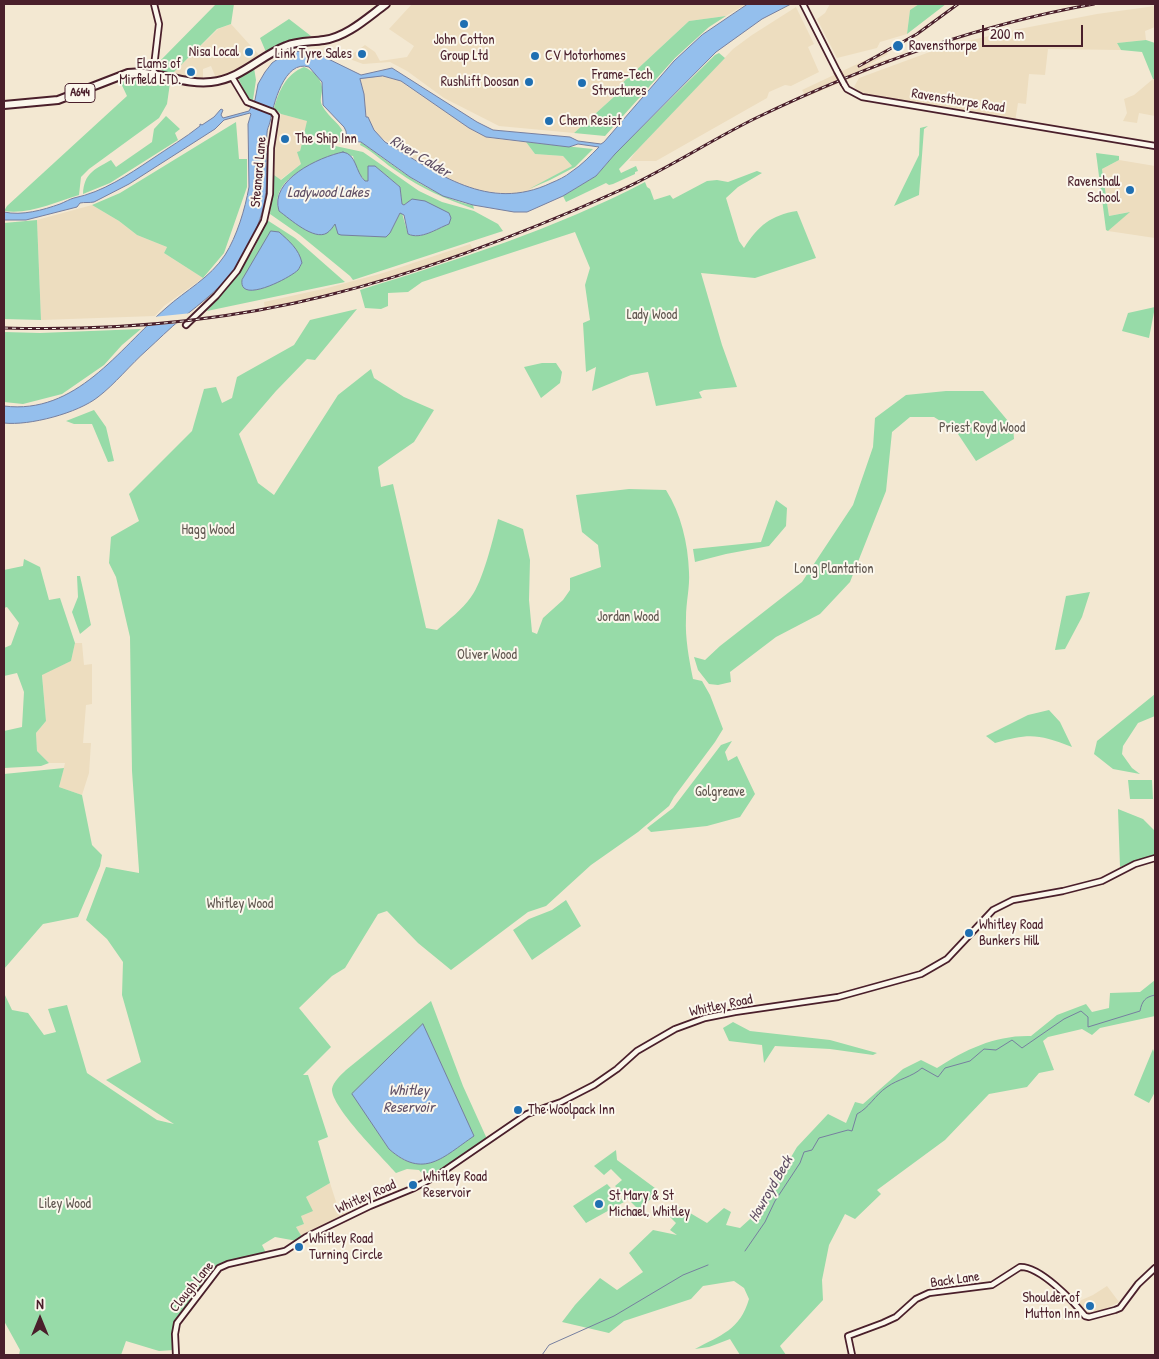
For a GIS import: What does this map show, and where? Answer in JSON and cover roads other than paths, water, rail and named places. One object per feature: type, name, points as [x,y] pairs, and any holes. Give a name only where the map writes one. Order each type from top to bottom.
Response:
[{"type":"highway","name":"A644","points":[[4,105],[58,100],[128,73],[138,72],[202,83],[214,82],[232,77],[287,46],[324,40],[340,35],[386,4]]},
{"type":"street","points":[[153,75],[159,24],[154,4]]},
{"type":"street","name":"Ravensthorpe Road","points":[[804,4],[844,84],[848,89],[862,97],[1155,146]]},
{"type":"street","name":"Steanard Lane","points":[[186,325],[216,296],[237,271],[264,221],[268,208],[271,184],[271,148],[276,118],[272,112],[246,101],[232,77]]},
{"type":"street","name":"Whitley Road","points":[[285,1251],[306,1237],[438,1175],[514,1122],[536,1110],[578,1095],[617,1069],[637,1051],[675,1029],[705,1018],[735,1012],[838,997],[921,974],[947,959],[993,910],[1013,900],[1063,891],[1102,881],[1135,864],[1155,858]]},
{"type":"street","name":"Clough Lane","points":[[176,1355],[175,1334],[177,1323],[218,1268],[285,1251]]},
{"type":"street","name":"Back Lane","points":[[852,1355],[848,1336],[896,1317],[916,1299],[929,1294],[992,1286],[1020,1267],[1029,1268],[1068,1295],[1087,1317],[1120,1308],[1138,1284],[1155,1268]]},
{"type":"water","points":[[748,4],[791,4],[762,19],[716,52],[615,154],[596,176],[563,196],[527,212],[514,212],[473,205],[443,196],[410,177],[361,142],[347,141],[344,127],[323,105],[322,82],[309,67],[300,66],[286,77],[281,86],[267,130],[266,192],[258,226],[242,258],[226,280],[181,319],[104,392],[89,403],[53,417],[26,422],[4,423],[4,406],[30,406],[53,400],[74,390],[94,376],[166,308],[205,277],[219,263],[225,255],[240,222],[249,187],[248,124],[251,114],[224,120],[215,129],[129,184],[94,202],[80,203],[77,207],[26,220],[4,220],[4,212],[25,213],[40,210],[95,192],[143,165],[188,135],[200,124],[202,125],[214,117],[221,109],[223,110],[221,115],[223,118],[249,111],[255,100],[258,84],[265,72],[272,63],[288,52],[312,51],[361,75],[392,68],[477,122],[493,130],[570,137],[578,141],[601,144],[674,61],[702,35]],"holes":[[[383,76],[401,81],[469,128],[486,137],[569,147],[578,144],[599,147],[583,163],[566,175],[551,183],[528,191],[506,194],[464,185],[444,177],[385,142],[374,130],[368,117],[366,117],[364,94],[360,79]]]},
{"type":"water","name":"Ladywood Lakes","points":[[343,152],[351,156],[365,181],[368,181],[368,166],[375,166],[400,187],[402,204],[404,205],[412,199],[425,201],[449,213],[451,218],[449,224],[423,235],[408,234],[404,215],[400,213],[386,237],[341,235],[338,234],[335,224],[328,232],[322,235],[309,232],[279,211],[278,200],[281,189],[289,180],[298,172],[321,159]]},
{"type":"water","points":[[271,231],[279,232],[290,242],[299,254],[302,263],[293,274],[276,283],[256,290],[248,290],[243,287],[242,280]]},
{"type":"water","name":"Whitley Reservoir","points":[[423,1024],[474,1136],[443,1158],[423,1164],[413,1163],[401,1158],[389,1149],[352,1094]]},
{"type":"waterway","name":"Howroyd Beck","points":[[745,1251],[765,1222],[775,1201],[800,1163],[804,1152],[812,1150],[819,1138],[848,1130],[852,1131],[857,1114],[891,1084],[914,1074],[922,1068],[938,1077],[945,1068],[970,1061],[984,1049],[996,1050],[1012,1040],[1022,1048],[1064,1019],[1081,1011],[1088,1017],[1088,1027],[1140,1011],[1144,1000],[1155,995]]},
{"type":"waterway","name":"Howroyd Beck","points":[[542,1355],[549,1345],[614,1316],[683,1275],[708,1265]]},
{"type":"railway","points":[[859,66],[917,34],[958,4]]},
{"type":"railway","points":[[4,328],[85,328],[165,323],[206,318],[285,305],[401,275],[476,249],[587,205],[640,181],[756,118],[838,81],[921,49],[1007,23],[1094,4]]},
{"type":"place","name":"John Cotton Group Ltd","points":[[464,24]]},
{"type":"place","name":"Ravensthorpe","points":[[898,46]]},
{"type":"place","name":"Nisa Local","points":[[249,52]]},
{"type":"place","name":"Link Tyre Sales","points":[[362,54]]},
{"type":"place","name":"CV Motorhomes","points":[[535,56]]},
{"type":"place","name":"Elams of Mirfield LTD.","points":[[191,72]]},
{"type":"place","name":"Rushlift Doosan","points":[[529,82]]},
{"type":"place","name":"Frame-Tech Structures","points":[[582,83]]},
{"type":"place","name":"Chem Resist","points":[[549,121]]},
{"type":"place","name":"The Ship Inn","points":[[285,139]]},
{"type":"place","name":"Ravenshall School","points":[[1130,190]]},
{"type":"place","name":"Whitley Road Bunkers Hill","points":[[969,933]]},
{"type":"place","name":"The Woolpack Inn","points":[[518,1110]]},
{"type":"place","name":"Whitley Road Reservoir","points":[[413,1185]]},
{"type":"place","name":"St Mary & St Michael, Whitley","points":[[599,1204]]},
{"type":"place","name":"Whitley Road Turning Circle","points":[[299,1247]]},
{"type":"place","name":"Shoulder of Mutton Inn","points":[[1090,1306]]},
{"type":"water label","name":"River Calder","points":[[420,157]]},
{"type":"park label","name":"Lady Wood","points":[[652,315]]},
{"type":"park label","name":"Priest Royd Wood","points":[[982,428]]},
{"type":"park label","name":"Hagg Wood","points":[[208,530]]},
{"type":"park label","name":"Long Plantation","points":[[834,569]]},
{"type":"park label","name":"Jordan Wood","points":[[628,617]]},
{"type":"park label","name":"Oliver Wood","points":[[487,655]]},
{"type":"park label","name":"Golgreave","points":[[720,792]]},
{"type":"park label","name":"Whitley Wood","points":[[240,904]]},
{"type":"park label","name":"Liley Wood","points":[[65,1204]]}]
